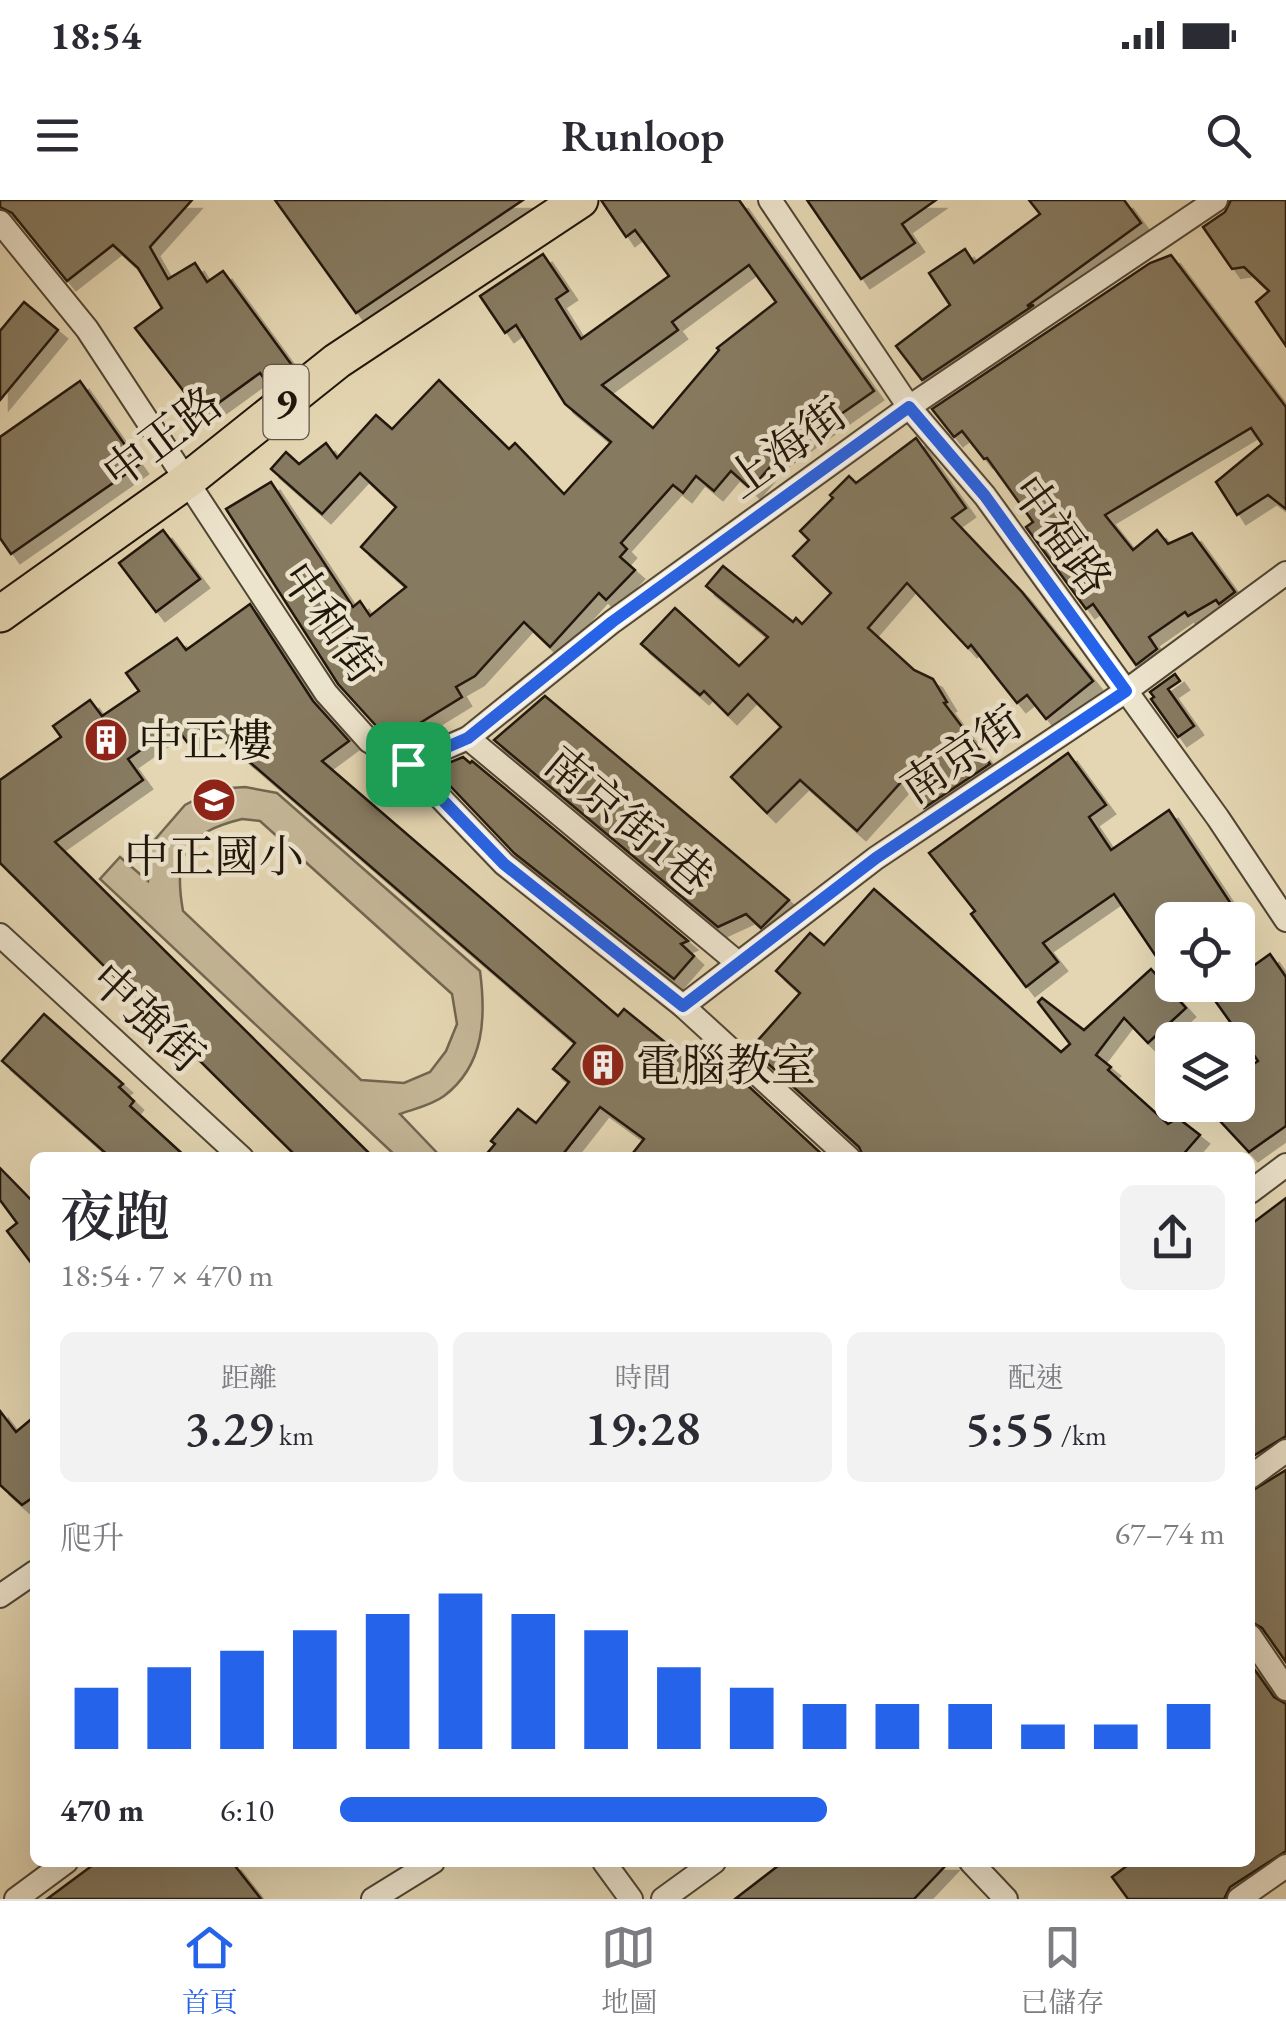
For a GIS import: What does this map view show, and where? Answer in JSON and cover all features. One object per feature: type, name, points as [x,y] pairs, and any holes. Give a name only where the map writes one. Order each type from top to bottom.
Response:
[{"type":"main road","name":"中正路","points":[[0,614],[188,480],[337,361],[580,200]]},
{"type":"street","name":"中福路","points":[[770,200],[909,407],[985,496],[1218,818],[1286,920]]},
{"type":"street","name":"上海街","points":[[408,764],[468,738],[612,622],[909,407],[1216,200]]},
{"type":"street","name":"中和街","points":[[0,222],[87,329],[326,693],[369,741],[408,764],[504,864],[683,1006],[842,1152]]},
{"type":"street","name":"南京街","points":[[683,1006],[876,858],[1126,691],[1286,573]]},
{"type":"street","name":"南京街1巷","points":[[468,738],[738,963]]},
{"type":"street","name":"中強街","points":[[0,935],[235,1152]]},
{"type":"street","points":[[1255,1188],[1286,1164]]},
{"type":"street","points":[[1255,1473],[1286,1451]]},
{"type":"street","points":[[5,1586],[30,1574]]},
{"type":"street","points":[[1255,1644],[1286,1690]]},
{"type":"street","points":[[1239,1899],[1286,1866]]},
{"type":"street","points":[[16,1899],[59,1867]]},
{"type":"street","points":[[373,1899],[426,1867]]},
{"type":"street","points":[[608,1867],[631,1899]]},
{"type":"street","points":[[663,1899],[707,1867]]},
{"type":"street","points":[[976,1867],[1006,1899]]},
{"type":"shaded area","points":[[245,787],[277,793],[480,971],[482,1023],[468,1070],[439,1099],[400,1114],[436,1152],[392,1152],[100,879],[120,857],[148,881],[152,843],[185,805],[216,789]],"holes":[[[242,819],[260,821],[452,994],[457,1024],[446,1051],[430,1072],[404,1083],[361,1080],[183,911],[180,875],[188,849],[196,839],[223,825]]]},
{"type":"building","points":[[0,200],[192,200],[150,247],[168,279],[195,263],[207,282],[223,271],[294,368],[270,387],[260,373],[202,415],[135,328],[162,308],[138,268],[113,245],[67,281],[12,213],[0,207]]},
{"type":"building","points":[[275,200],[523,200],[356,313]]},
{"type":"building","points":[[601,200],[739,200],[874,391],[777,459],[751,489],[731,471],[714,491],[696,476],[683,493],[673,485],[621,543],[627,549],[620,557],[635,570],[606,600],[599,593],[550,647],[524,622],[475,676],[456,687],[462,697],[394,739],[379,729],[338,684],[226,509],[271,482],[353,607],[360,601],[370,616],[406,587],[361,547],[396,507],[360,473],[322,514],[271,469],[286,452],[299,464],[326,443],[337,458],[376,415],[392,429],[439,380],[509,449],[515,443],[564,494],[611,442],[565,404],[516,325],[505,333],[480,296],[543,254],[568,291],[556,299],[581,339],[669,276],[635,230],[626,237]],"holes":[[[749,265],[776,302],[717,348],[653,428],[602,385],[678,330],[672,322]]]},
{"type":"building","points":[[807,200],[936,200],[902,224],[915,243],[861,279]]},
{"type":"building","points":[[1029,200],[1124,200],[1141,223],[1027,306],[1034,305],[922,380],[896,346],[950,305],[929,273],[965,249],[974,263],[1040,214]]},
{"type":"building","points":[[1231,200],[1286,200],[1286,346],[1256,302],[1269,291],[1244,267],[1232,269],[1203,227],[1225,212]]},
{"type":"building","points":[[1171,255],[1286,407],[1286,509],[1268,495],[1237,515],[1216,482],[1262,444],[1251,428],[1105,515],[1133,550],[1157,530],[1168,544],[1192,533],[1235,592],[1219,604],[1216,600],[1188,616],[1185,612],[1149,637],[1157,649],[1136,665],[1093,604],[1086,609],[1026,527],[1033,522],[987,458],[962,431],[954,437],[932,409],[1150,263]]},
{"type":"building","points":[[24,302],[58,330],[0,400],[0,331]]},
{"type":"building","points":[[80,381],[139,465],[11,554],[0,538],[0,437]]},
{"type":"building","points":[[916,438],[966,508],[952,518],[1022,592],[1093,681],[1046,719],[1027,695],[1017,703],[971,645],[968,648],[907,583],[868,628],[914,670],[933,679],[947,702],[944,703],[990,764],[924,808],[903,780],[857,831],[800,780],[767,813],[731,777],[781,727],[748,694],[728,715],[704,691],[700,695],[641,644],[675,608],[739,666],[768,637],[706,586],[723,566],[793,622],[796,618],[802,624],[831,593],[793,556],[809,540],[800,531],[849,476],[856,483]]},
{"type":"building","points":[[163,530],[200,579],[156,612],[119,563]]},
{"type":"building","points":[[250,604],[313,701],[349,741],[322,761],[618,1016],[624,1009],[682,1056],[689,1048],[698,1055],[704,1045],[820,1152],[634,1152],[644,1139],[600,1107],[565,1152],[488,1152],[495,1144],[491,1141],[518,1109],[536,1123],[569,1082],[553,1069],[575,1043],[209,727],[187,742],[175,726],[128,759],[143,780],[55,842],[368,1152],[292,1152],[0,863],[0,780],[61,737],[53,726],[90,700],[102,716],[139,691],[126,673],[177,638],[186,650]]},
{"type":"building","points":[[1175,674],[1180,681],[1168,689],[1194,726],[1178,737],[1150,692]]},
{"type":"building","points":[[545,696],[789,900],[761,928],[746,914],[718,927],[494,740]]},
{"type":"building","points":[[1068,753],[1106,805],[1089,817],[1111,850],[1169,810],[1230,902],[1155,902],[1155,955],[1114,894],[1043,943],[1058,962],[1026,987],[971,914],[975,911],[929,853]]},
{"type":"building","points":[[463,757],[688,941],[681,944],[694,956],[674,979],[514,853],[434,769]]},
{"type":"building","points":[[874,889],[1061,1052],[1070,1044],[1038,1002],[1042,998],[1084,1030],[1151,969],[1155,973],[1155,1002],[1181,1002],[1186,1008],[1171,1022],[1155,1022],[1155,1037],[1148,1043],[1124,1018],[1096,1055],[1155,1112],[1155,1122],[1183,1122],[1200,1135],[1185,1152],[861,1152],[751,1048],[800,993],[776,971],[810,933],[824,945]]},
{"type":"building","points":[[1270,954],[1286,977],[1286,1126],[1249,1152],[1221,1122],[1255,1122],[1255,1022],[1230,1022],[1216,1002],[1255,1002],[1255,965]]},
{"type":"building","points":[[44,1014],[123,1084],[119,1087],[134,1101],[130,1106],[180,1152],[104,1152],[2,1061]]},
{"type":"building","points":[[0,1168],[30,1199],[30,1261],[7,1231],[17,1223],[0,1200]]},
{"type":"building","points":[[1286,1198],[1286,1436],[1255,1455],[1255,1221]]},
{"type":"building","points":[[0,1411],[16,1432],[30,1420],[30,1499],[22,1505],[0,1485]]},
{"type":"building","points":[[1286,1470],[1286,1662],[1255,1624],[1255,1489]]},
{"type":"building","points":[[1255,1670],[1274,1697],[1286,1704],[1286,1851],[1230,1887],[1224,1899],[1128,1899],[1112,1877],[1125,1867],[1255,1867]]},
{"type":"building","points":[[90,1867],[236,1867],[261,1899],[47,1899]]},
{"type":"building","points":[[777,1867],[944,1867],[914,1899],[735,1899]]},
{"type":"place","name":"中正樓","points":[[106,740]]},
{"type":"place","name":"中正國小","points":[[214,800]]},
{"type":"place","name":"電腦教室","points":[[603,1065]]},
{"type":"route","points":[[909,407],[985,496],[1126,691],[876,858],[683,1006],[504,864],[408,764],[468,738],[612,622],[909,407]]}]
